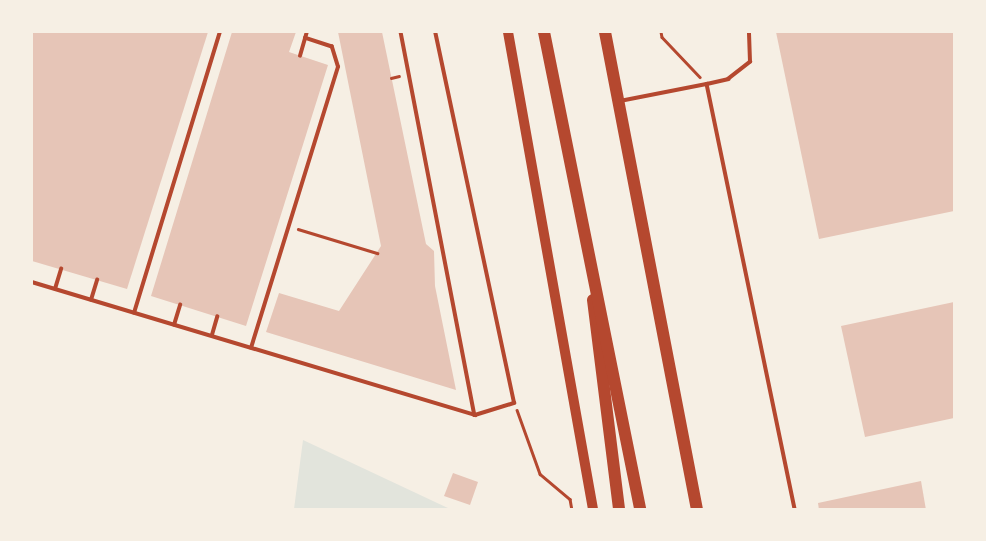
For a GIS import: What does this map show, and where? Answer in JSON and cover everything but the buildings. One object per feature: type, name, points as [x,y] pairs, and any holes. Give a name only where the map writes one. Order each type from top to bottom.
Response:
[{"type":"main road","points":[[544,32],[640,509]]},
{"type":"main road","points":[[605,32],[697,509]]},
{"type":"main road","points":[[584,230],[619,509]]},
{"type":"street","points":[[508,32],[593,509]]},
{"type":"lane","points":[[134,313],[220,32]]},
{"type":"lane","points":[[300,55],[307,32]]},
{"type":"lane","points":[[401,32],[475,415]]},
{"type":"lane","points":[[32,282],[475,415],[514,403],[435,32]]},
{"type":"lane","points":[[620,102],[728,79],[750,62],[749,32]]},
{"type":"lane","points":[[251,348],[338,67],[332,47],[305,38]]},
{"type":"lane","points":[[707,84],[795,509]]},
{"type":"lane","points":[[55,289],[61,270]]},
{"type":"lane","points":[[91,300],[97,280]]},
{"type":"lane","points":[[174,325],[180,305]]},
{"type":"lane","points":[[212,336],[218,317]]},
{"type":"path","points":[[661,32],[662,37],[707,84]]},
{"type":"path","points":[[289,226],[377,253]]},
{"type":"path","points":[[514,403],[540,474],[570,499],[572,509]]},
{"type":"shaded area","points":[[303,440],[450,509],[294,509]]}]
